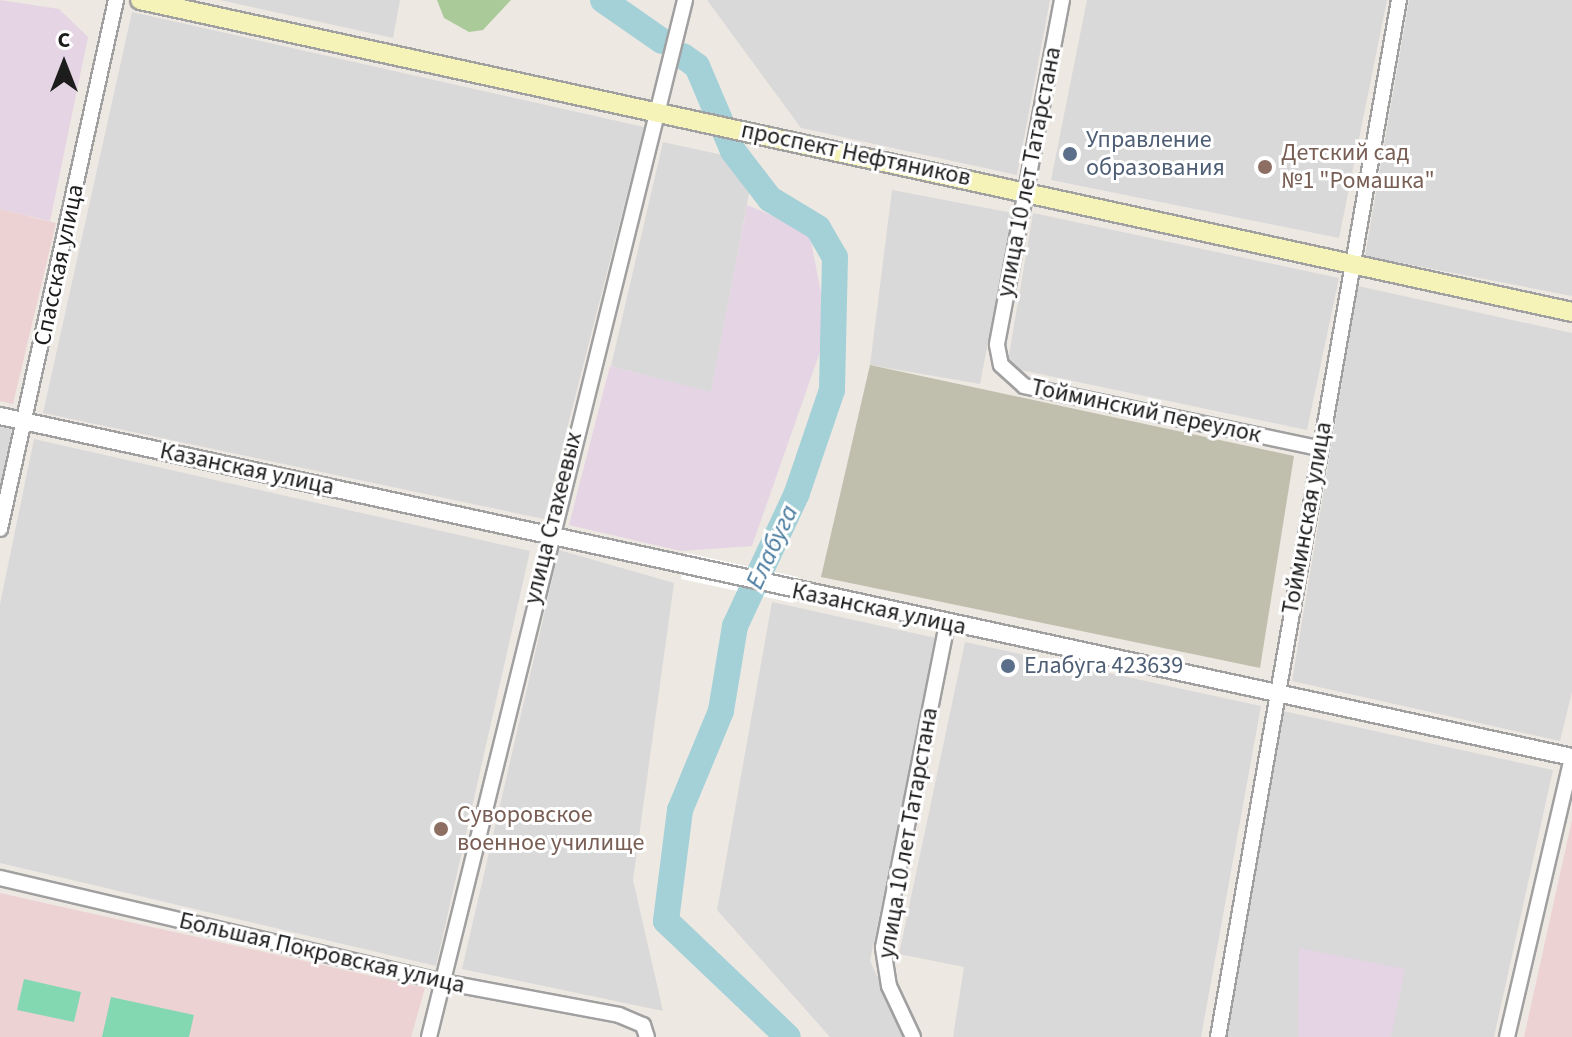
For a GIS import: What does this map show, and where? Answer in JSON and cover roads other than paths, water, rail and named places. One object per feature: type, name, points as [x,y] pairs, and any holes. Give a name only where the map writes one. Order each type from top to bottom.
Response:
[{"type":"main road","name":"проспект Нефтяников","points":[[140,0],[1026,189],[1572,312]]},
{"type":"street","name":"Спасская улица","points":[[0,529],[116,0]]},
{"type":"street","name":"улица Стахеевых","points":[[429,1037],[548,534],[685,0]]},
{"type":"street","name":"улица 10 лет Татарстана","points":[[997,345],[1062,0]]},
{"type":"street","name":"Тойминская улица","points":[[1218,1037],[1399,0]]},
{"type":"street","name":"Тойминский переулок","points":[[997,345],[1001,365],[1024,386],[1319,448]]},
{"type":"street","name":"Казанская улица","points":[[0,416],[548,534],[795,591],[1572,757]]},
{"type":"street","name":"улица 10 лет Татарстана","points":[[913,1037],[889,986],[883,947],[947,623]]},
{"type":"street","points":[[1507,1037],[1572,757]]},
{"type":"street","name":"Большая Покровская улица","points":[[0,878],[645,1031]]},
{"type":"waterway","name":"Елабуга","points":[[603,0],[662,41]]},
{"type":"waterway","name":"Елабуга","points":[[683,56],[697,66],[733,151],[770,199],[818,228],[835,257],[832,390],[797,493],[735,626],[721,711],[680,810],[666,921],[788,1037]]},
{"type":"place","name":"Управление образования","points":[[1070,154]]},
{"type":"place","name":"Детский сад №1 \"Ромашка\"","points":[[1265,167]]},
{"type":"place","name":"Елабуга 423639","points":[[1008,666]]},
{"type":"place","name":"Суворовское военное училище","points":[[441,829]]}]
